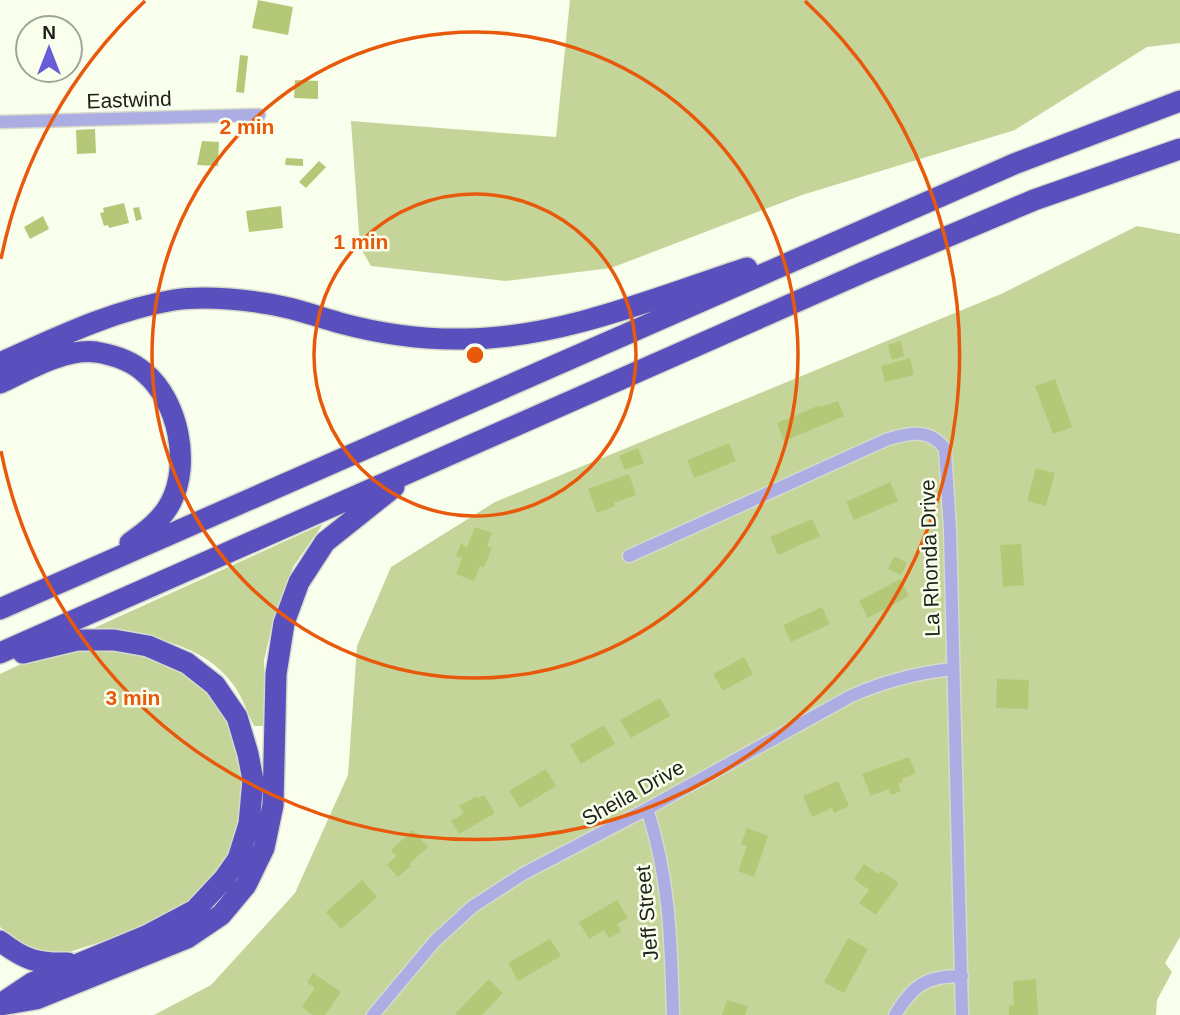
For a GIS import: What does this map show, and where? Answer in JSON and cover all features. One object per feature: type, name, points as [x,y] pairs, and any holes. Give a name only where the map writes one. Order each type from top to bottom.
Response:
[{"type":"highway","points":[[0,609],[1014,164],[1180,101]]},
{"type":"highway","points":[[0,655],[421,466],[866,271],[1034,200],[1180,149]]},
{"type":"highway","points":[[0,363],[125,311],[176,299],[232,299],[284,307],[342,324],[401,336],[466,339],[536,333],[628,307],[859,232]]},
{"type":"highway","points":[[0,383],[70,354],[94,352],[123,359],[145,373],[163,393],[174,420],[180,447],[179,475],[171,502],[152,527],[103,564]]},
{"type":"highway","points":[[39,1015],[85,971],[187,938],[221,915],[246,885],[264,848],[273,805],[276,674],[284,623],[299,582],[325,542],[421,466]]},
{"type":"highway","points":[[0,655],[77,640],[114,640],[148,646],[187,663],[215,685],[237,717],[253,780],[249,824],[238,859],[225,879],[195,910],[36,999],[0,1005]]},
{"type":"highway","points":[[0,941],[17,954],[44,964],[85,971]]},
{"type":"street","name":"Eastwind","points":[[0,122],[259,115]]},
{"type":"street","name":"La Rhonda Drive","points":[[629,556],[881,442],[924,433],[937,438],[945,449],[950,529],[962,1015]]},
{"type":"street","name":"Sheila Drive","points":[[373,1015],[435,941],[472,907],[523,874],[851,696],[882,682],[952,669]]},
{"type":"street","name":"Jeff Street","points":[[647,809],[658,841],[664,872],[670,920],[673,1015]]},
{"type":"street","points":[[895,1015],[907,995],[919,985],[940,976],[962,976]]},
{"type":"green space","points":[[570,0],[1180,0],[1180,43],[1147,47],[1015,130],[802,195],[611,268],[506,281],[371,266],[360,247],[351,121],[556,137]]},
{"type":"green space","points":[[1137,226],[1180,234],[1180,937],[1165,963],[1172,972],[1157,1000],[1156,1015],[154,1015],[211,985],[295,893],[348,775],[357,646],[391,567],[495,502],[1001,294]]},
{"type":"green space","points":[[323,524],[293,567],[273,621],[264,661],[266,726],[254,726],[235,687],[207,659],[172,643],[94,628]]},
{"type":"green space","points":[[92,647],[147,652],[196,679],[220,706],[240,747],[245,798],[234,842],[211,886],[150,926],[57,956],[33,951],[0,927],[0,674],[23,663]]},
{"type":"building","points":[[258,0],[293,7],[288,35],[252,28]]},
{"type":"building","points":[[240,55],[248,56],[244,93],[236,92]]},
{"type":"building","points":[[295,80],[318,81],[318,99],[294,98]]},
{"type":"building","points":[[95,129],[96,153],[77,154],[76,130]]},
{"type":"building","points":[[202,141],[219,142],[218,166],[197,165]]},
{"type":"building","points":[[286,158],[303,159],[303,166],[285,165]]},
{"type":"building","points":[[319,161],[326,167],[306,188],[299,182]]},
{"type":"building","points":[[124,203],[129,223],[109,228],[108,225],[104,226],[100,213],[104,212],[103,208]]},
{"type":"building","points":[[281,206],[283,228],[249,232],[246,211]]},
{"type":"building","points":[[139,207],[142,219],[136,221],[133,208]]},
{"type":"building","points":[[43,216],[49,229],[30,239],[24,227]]},
{"type":"building","points":[[901,341],[904,356],[892,360],[888,345]]},
{"type":"building","points":[[910,358],[914,375],[885,382],[881,366]]},
{"type":"building","points":[[1055,379],[1072,427],[1053,434],[1035,386]]},
{"type":"building","points":[[838,401],[844,416],[784,441],[777,423],[820,405],[821,407]]},
{"type":"building","points":[[729,443],[736,461],[694,478],[687,460]]},
{"type":"building","points":[[638,448],[644,463],[625,470],[619,456]]},
{"type":"building","points":[[1036,468],[1055,473],[1046,506],[1027,501]]},
{"type":"building","points":[[629,474],[636,495],[597,513],[588,489]]},
{"type":"building","points":[[890,482],[898,501],[854,520],[846,502]]},
{"type":"building","points":[[812,519],[820,536],[778,555],[770,537]]},
{"type":"building","points":[[475,527],[492,533],[487,546],[492,548],[474,581],[456,574],[462,558],[456,556],[461,544],[467,547]]},
{"type":"building","points":[[1021,544],[1024,585],[1003,587],[1000,545]]},
{"type":"building","points":[[894,556],[907,563],[901,575],[888,569]]},
{"type":"building","points":[[900,579],[909,596],[868,618],[859,601]]},
{"type":"building","points":[[822,607],[830,624],[791,642],[783,625]]},
{"type":"building","points":[[744,657],[753,674],[723,691],[713,674]]},
{"type":"building","points":[[997,679],[1029,680],[1028,709],[996,708]]},
{"type":"building","points":[[660,698],[670,716],[631,738],[620,720]]},
{"type":"building","points":[[604,725],[615,744],[581,764],[570,745]]},
{"type":"building","points":[[909,757],[916,773],[902,779],[903,782],[898,784],[901,791],[891,795],[888,789],[871,796],[862,774]]},
{"type":"building","points":[[546,769],[556,786],[520,808],[509,791]]},
{"type":"building","points":[[838,781],[849,806],[834,813],[832,808],[812,817],[803,796]]},
{"type":"building","points":[[484,795],[495,813],[459,834],[451,821],[464,813],[459,806]]},
{"type":"building","points":[[747,828],[768,836],[754,877],[738,871],[747,846],[741,844]]},
{"type":"building","points":[[413,830],[428,847],[398,877],[387,865],[396,856],[391,850]]},
{"type":"building","points":[[864,864],[878,874],[881,871],[899,883],[876,915],[859,903],[869,890],[854,879]]},
{"type":"building","points":[[362,880],[377,897],[341,929],[326,912]]},
{"type":"building","points":[[617,900],[628,918],[617,924],[621,932],[609,938],[604,930],[589,939],[579,922]]},
{"type":"building","points":[[848,938],[868,949],[844,993],[824,982]]},
{"type":"building","points":[[550,939],[561,956],[518,981],[508,963]]},
{"type":"building","points":[[313,973],[341,992],[325,1015],[313,1015],[302,1007],[315,988],[307,982]]},
{"type":"building","points":[[489,979],[503,993],[482,1015],[457,1015],[456,1013]]},
{"type":"building","points":[[1036,979],[1038,1015],[1009,1015],[1009,1006],[1014,1005],[1013,981]]},
{"type":"building","points":[[727,1000],[748,1006],[745,1015],[722,1015]]}]
